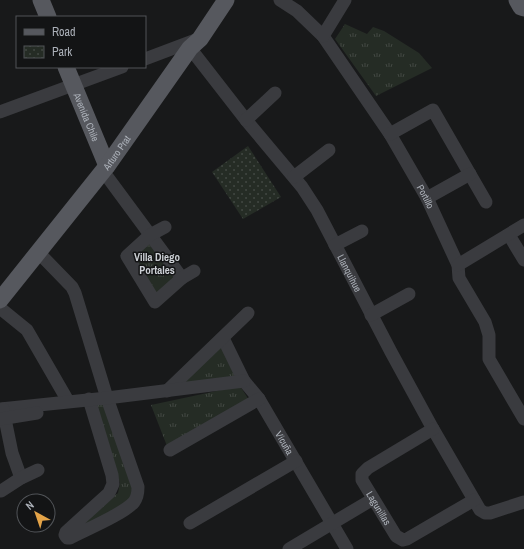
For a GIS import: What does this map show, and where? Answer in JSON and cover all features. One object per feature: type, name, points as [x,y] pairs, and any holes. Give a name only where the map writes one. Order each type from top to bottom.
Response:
[{"type":"main road","points":[[41,0],[48,16]]},
{"type":"main road","name":"Arturo Prat","points":[[0,300],[105,169],[226,0]]},
{"type":"main road","name":"Avenida Chile","points":[[66,68],[105,169]]},
{"type":"street","name":"Portillo","points":[[280,0],[297,11],[322,36],[390,134],[427,198],[458,265],[459,278],[485,322],[489,334],[489,360],[524,419]]},
{"type":"street","points":[[322,36],[345,0]]},
{"type":"street","points":[[146,59],[195,43]]},
{"type":"street","name":"Llanquihue","points":[[195,43],[246,120],[294,177],[317,210],[433,429],[480,510],[484,513],[490,513],[524,502]]},
{"type":"street","points":[[0,112],[119,68]]},
{"type":"street","points":[[246,120],[275,93]]},
{"type":"street","points":[[390,134],[433,110],[486,202]]},
{"type":"street","points":[[294,177],[329,150]]},
{"type":"street","points":[[105,169],[150,235],[182,278]]},
{"type":"street","points":[[427,198],[470,174]]},
{"type":"street","points":[[458,265],[524,225]]},
{"type":"street","points":[[165,227],[150,235],[127,256],[155,302],[182,278],[194,271]]},
{"type":"street","points":[[335,245],[362,231]]},
{"type":"street","points":[[509,235],[524,260]]},
{"type":"street","points":[[38,252],[72,287],[75,293],[107,398],[138,487],[138,495],[134,502],[124,510],[70,538],[66,536],[66,532],[109,493],[113,484],[112,475],[89,399]]},
{"type":"street","points":[[371,314],[410,294]]},
{"type":"street","points":[[0,308],[27,330],[68,401]]},
{"type":"street","points":[[167,391],[248,313]]},
{"type":"street","name":"Vicuña","points":[[223,338],[244,381],[259,398],[347,549]]},
{"type":"street","points":[[21,478],[12,453],[2,414],[68,401],[107,398],[244,381]]},
{"type":"street","points":[[170,450],[259,398]]},
{"type":"street","name":"Lagunillas","points":[[433,429],[368,468],[362,474],[362,480],[396,536],[403,540],[474,500]]},
{"type":"street","points":[[190,523],[296,461]]},
{"type":"street","points":[[1,491],[21,478],[38,470]]},
{"type":"street","points":[[289,549],[373,499]]},
{"type":"green space","points":[[345,24],[367,34],[373,27],[384,31],[419,53],[432,68],[376,96],[335,39]]},
{"type":"green space","points":[[248,146],[281,197],[243,219],[212,172]]},
{"type":"green space","points":[[149,244],[175,279],[155,297],[132,257]]},
{"type":"green space","points":[[220,345],[238,376],[181,384]]},
{"type":"green space","points":[[240,386],[249,400],[167,446],[151,405]]},
{"type":"green space","points":[[104,401],[133,488],[132,495],[124,505],[74,531],[118,493],[120,483],[94,405]]},
{"type":"district","name":"Villa Diego Portales","points":[[157,263]]}]
